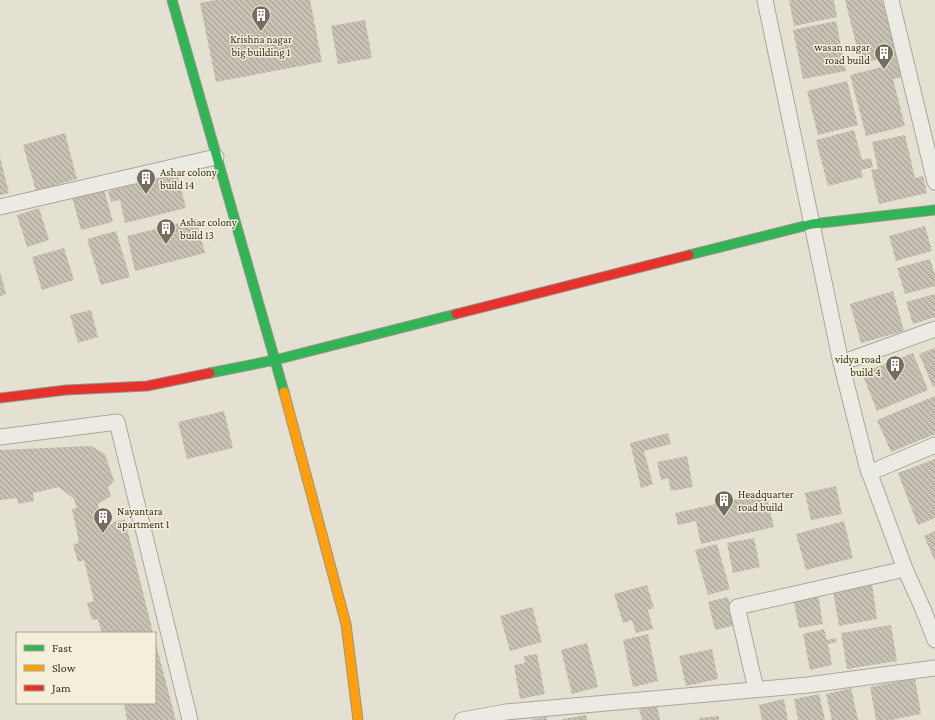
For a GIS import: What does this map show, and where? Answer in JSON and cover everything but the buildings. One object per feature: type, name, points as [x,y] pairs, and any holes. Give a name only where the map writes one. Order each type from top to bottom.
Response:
[{"type":"street","points":[[172,0],[275,360],[346,624],[358,720]]},
{"type":"street","points":[[765,0],[801,166],[841,363],[869,473],[904,569],[929,607],[935,640]]},
{"type":"street","points":[[891,0],[935,182]]},
{"type":"street","points":[[0,207],[216,158]]},
{"type":"street","points":[[0,398],[66,390],[147,386],[275,360],[812,224],[935,210]]},
{"type":"street","points":[[841,363],[935,329]]},
{"type":"street","points":[[0,438],[117,422],[190,720]]},
{"type":"street","points":[[869,473],[935,445]]},
{"type":"street","points":[[756,689],[737,607],[904,569]]},
{"type":"street","points":[[462,720],[506,712],[808,685],[935,668]]},
{"type":"traffic: fast","points":[[172,0],[284,392]]},
{"type":"traffic: fast","points":[[689,255],[812,224],[935,210]]},
{"type":"traffic: fast","points":[[210,373],[275,360],[456,314]]},
{"type":"traffic: slow","points":[[284,392],[346,624],[358,720]]},
{"type":"traffic: jam","points":[[456,314],[689,255]]},
{"type":"traffic: jam","points":[[0,398],[66,390],[147,386],[210,373]]},
{"type":"place","name":"Krishna nagar big building 1","points":[[261,32]]},
{"type":"place","name":"wasan nagar road build","points":[[884,70]]},
{"type":"place","name":"Ashar colony build 14","points":[[146,195]]},
{"type":"place","name":"Ashar colony build 13","points":[[166,245]]},
{"type":"place","name":"vidya road build 4","points":[[895,382]]},
{"type":"place","name":"Headquarter road build","points":[[724,517]]},
{"type":"place","name":"Nayantara apartment 1","points":[[103,534]]}]
